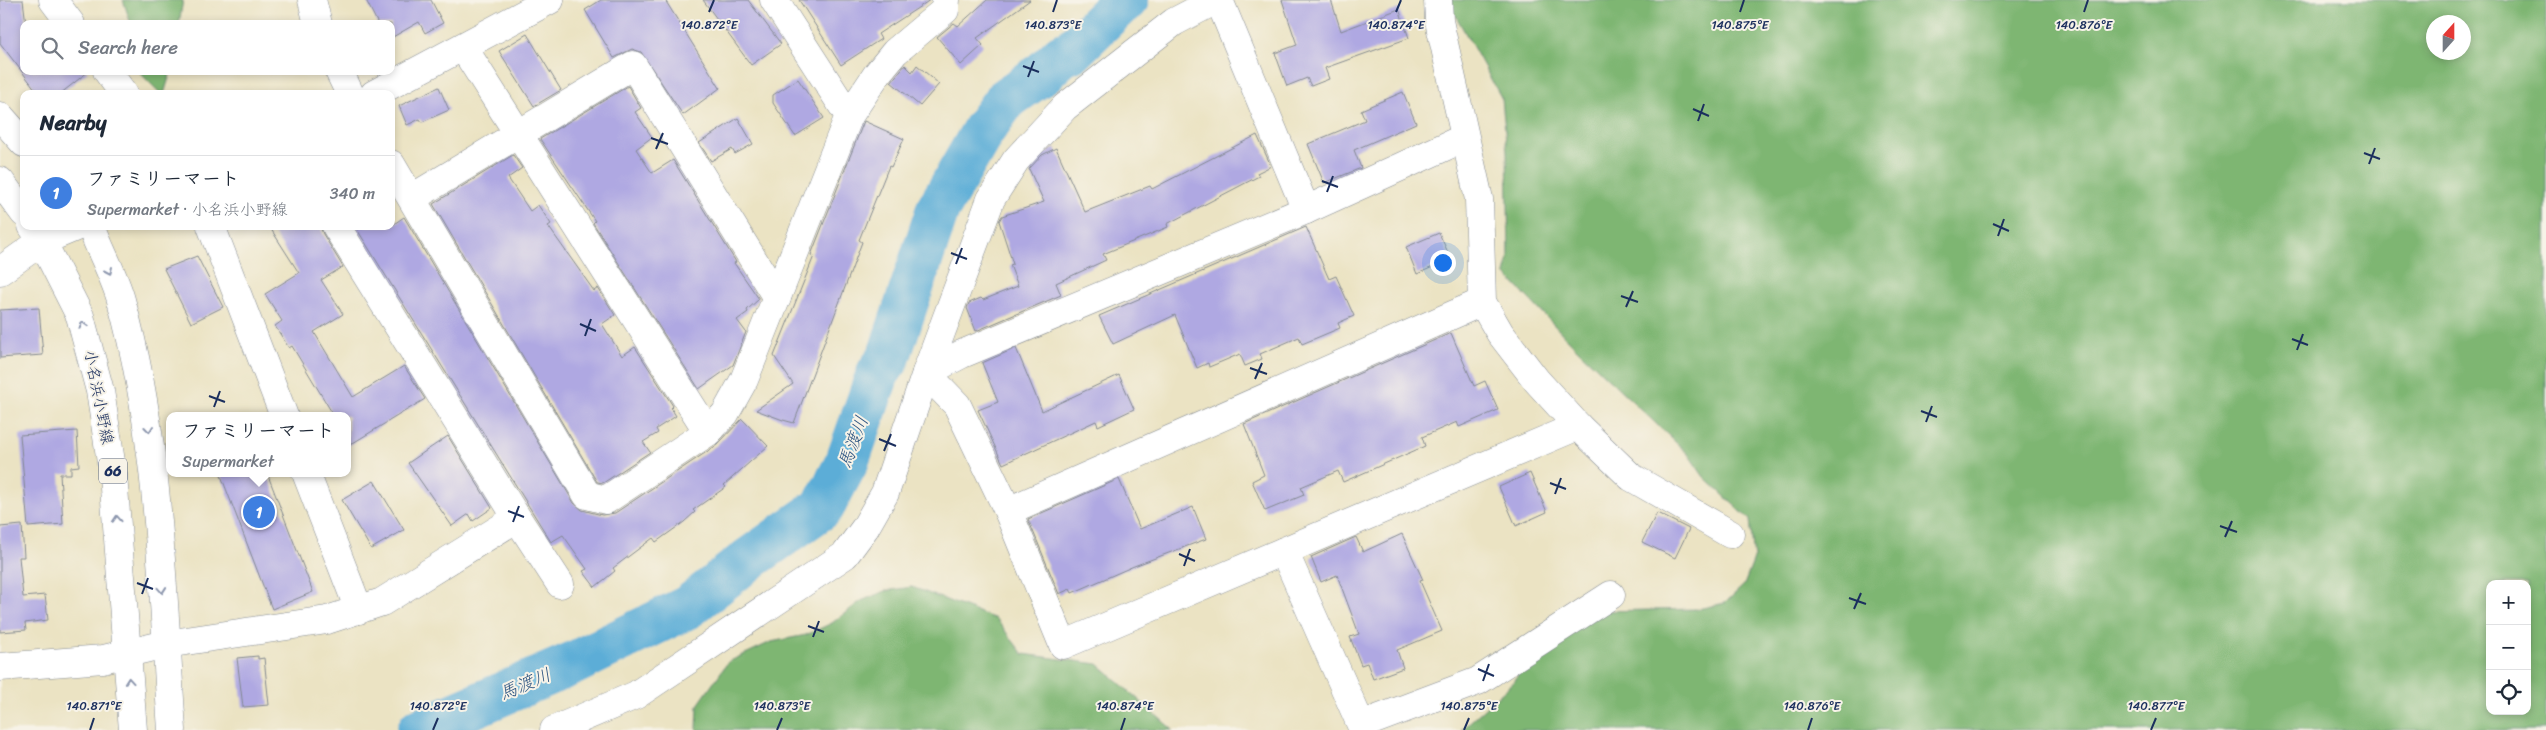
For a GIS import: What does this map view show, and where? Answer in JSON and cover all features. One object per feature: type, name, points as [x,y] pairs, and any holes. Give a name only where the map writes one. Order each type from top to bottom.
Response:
[{"type":"street","points":[[53,0],[68,20]]},
{"type":"street","points":[[312,0],[317,20]]},
{"type":"street","points":[[382,90],[550,0]]},
{"type":"street","points":[[774,0],[849,116]]},
{"type":"street","points":[[395,170],[587,495],[606,500],[708,432],[725,414],[744,380],[849,116],[895,52],[945,10],[946,0]]},
{"type":"street","points":[[554,730],[636,695],[845,555],[865,528],[885,493],[926,373],[991,199],[1016,160],[1065,107],[1174,22],[1218,0],[1306,210]]},
{"type":"street","points":[[1438,0],[1439,21],[1479,199],[1482,302],[1500,333],[1532,374],[1578,426],[1631,477],[1730,534]]},
{"type":"street","points":[[463,47],[708,432]]},
{"type":"street","points":[[412,198],[633,65],[776,298]]},
{"type":"street","points":[[110,75],[121,90]]},
{"type":"street","points":[[341,75],[348,90]]},
{"type":"street","points":[[0,116],[20,138]]},
{"type":"street","points":[[926,373],[962,354],[1306,210],[1464,138]]},
{"type":"street","points":[[0,181],[20,208]]},
{"type":"street","points":[[0,271],[37,234],[58,230]]},
{"type":"street","points":[[93,230],[121,297],[149,426],[172,730]]},
{"type":"street","points":[[213,230],[282,412]]},
{"type":"street","points":[[338,230],[560,584]]},
{"type":"street","name":"小名浜小野線","points":[[37,234],[80,316],[100,392],[113,475],[134,730]]},
{"type":"street","points":[[1008,511],[1482,302]]},
{"type":"street","points":[[926,373],[957,405],[1008,511],[1063,645],[1578,426]]},
{"type":"street","points":[[308,477],[359,610]]},
{"type":"street","points":[[0,667],[102,659],[166,644],[327,620],[382,602],[517,518]]},
{"type":"street","points":[[1284,552],[1361,725],[1478,681],[1611,595]]},
{"type":"green space","points":[[123,0],[183,0],[180,20],[130,20]]},
{"type":"green space","points":[[1447,0],[2546,0],[2546,730],[1461,730],[1515,681],[1534,633],[1600,611],[1698,609],[1725,603],[1744,585],[1754,559],[1750,520],[1704,477],[1688,454],[1576,348],[1505,274],[1509,258],[1507,152],[1502,99]]},
{"type":"green space","points":[[142,75],[170,75],[165,90],[157,90]]},
{"type":"green space","points":[[912,587],[996,619],[1023,654],[1098,664],[1173,730],[697,730],[698,705],[728,662],[771,642],[806,635],[832,623],[861,601],[885,591]]},
{"type":"building","points":[[0,0],[23,0],[26,20],[20,20],[20,69],[0,43]]},
{"type":"building","points":[[366,0],[431,0],[443,23],[425,33],[419,22],[395,36],[395,20],[376,20]]},
{"type":"building","points":[[601,0],[665,0],[720,88],[683,115],[641,52],[632,49],[614,58],[585,10]]},
{"type":"building","points":[[703,0],[748,0],[781,44],[751,65]]},
{"type":"building","points":[[799,0],[930,0],[878,34],[881,39],[841,65]]},
{"type":"building","points":[[987,0],[1030,0],[977,38],[983,45],[961,65],[937,37],[954,23],[958,26]]},
{"type":"building","points":[[1282,0],[1331,0],[1341,31],[1399,9],[1409,38],[1325,68],[1329,79],[1311,86],[1307,78],[1287,86],[1275,53],[1297,45]]},
{"type":"building","points":[[527,34],[561,90],[534,106],[499,51]]},
{"type":"building","points":[[905,65],[912,72],[917,65],[939,84],[920,106],[891,82]]},
{"type":"building","points":[[24,75],[84,75],[65,90],[36,90]]},
{"type":"building","points":[[798,79],[824,118],[795,136],[773,103],[773,95]]},
{"type":"building","points":[[628,86],[641,108],[635,112],[652,137],[636,149],[652,173],[673,160],[736,262],[734,263],[759,299],[747,310],[748,312],[737,320],[746,332],[733,365],[699,389],[593,223],[595,221],[540,139]]},
{"type":"building","points":[[439,87],[449,110],[422,122],[420,119],[407,125],[399,106]]},
{"type":"building","points":[[1403,92],[1416,123],[1354,150],[1361,168],[1324,183],[1308,144],[1365,120],[1361,110]]},
{"type":"building","points":[[738,118],[753,144],[735,154],[732,149],[711,161],[699,143]]},
{"type":"building","points":[[864,121],[904,139],[891,167],[889,166],[859,240],[862,242],[794,423],[756,410],[793,384],[774,356],[814,256],[811,255]]},
{"type":"building","points":[[1257,135],[1271,166],[1257,173],[1259,176],[1167,224],[1168,227],[1103,254],[1106,260],[1056,283],[1061,295],[976,331],[967,308],[969,303],[981,298],[983,300],[1018,286],[1010,265],[1013,264],[999,221],[1002,216],[1044,202],[1029,169],[1042,155],[1056,148],[1085,212],[1150,186],[1152,189]]},
{"type":"building","points":[[513,155],[522,168],[508,178],[530,211],[538,205],[551,224],[548,226],[594,291],[598,288],[615,315],[602,324],[622,356],[635,347],[673,406],[671,408],[676,416],[656,429],[658,433],[643,442],[650,452],[603,483],[597,482],[433,204]]},
{"type":"building","points":[[404,217],[574,503],[582,510],[602,515],[615,513],[717,445],[742,419],[768,446],[724,485],[726,487],[693,510],[695,512],[684,522],[656,542],[653,538],[613,568],[615,571],[595,587],[583,571],[587,569],[563,535],[551,542],[357,230],[395,230],[395,223]]},
{"type":"building","points":[[1306,227],[1329,279],[1336,276],[1354,316],[1338,323],[1340,328],[1302,344],[1299,337],[1260,354],[1262,359],[1245,366],[1240,354],[1209,367],[1208,363],[1197,368],[1175,315],[1113,344],[1099,316]]},
{"type":"building","points":[[272,230],[322,230],[343,267],[321,280],[343,314],[314,332],[353,397],[404,366],[425,399],[351,444],[351,412],[329,412],[331,411],[292,346],[289,348],[275,326],[282,321],[265,294],[299,273]]},
{"type":"building","points":[[1439,233],[1451,259],[1417,274],[1406,247]]},
{"type":"building","points":[[197,256],[223,307],[191,323],[164,269]]},
{"type":"building","points":[[39,308],[43,355],[0,358],[0,310]]},
{"type":"building","points":[[1451,333],[1474,386],[1485,381],[1498,410],[1459,427],[1457,422],[1422,437],[1425,446],[1343,482],[1338,471],[1301,487],[1304,495],[1265,511],[1252,481],[1264,475],[1244,424]]},
{"type":"building","points":[[1016,348],[1042,411],[1119,375],[1134,409],[1098,426],[1096,421],[1003,464],[978,410],[998,402],[982,363]]},
{"type":"building","points":[[77,431],[79,466],[71,467],[71,474],[60,474],[63,524],[28,527],[20,435]]},
{"type":"building","points":[[448,436],[492,508],[473,521],[469,514],[452,526],[408,463]]},
{"type":"building","points":[[1530,473],[1547,512],[1516,526],[1499,487]]},
{"type":"building","points":[[222,477],[269,477],[313,592],[272,609]]},
{"type":"building","points":[[1119,479],[1140,529],[1193,507],[1206,539],[1134,566],[1072,593],[1070,589],[1059,594],[1028,519]]},
{"type":"building","points":[[374,481],[404,530],[371,549],[342,500]]},
{"type":"building","points":[[1657,513],[1689,529],[1675,558],[1642,542]]},
{"type":"building","points":[[22,525],[24,557],[19,557],[23,597],[45,595],[48,620],[25,623],[26,630],[0,632],[0,527]]},
{"type":"building","points":[[1402,534],[1423,580],[1420,581],[1442,631],[1397,650],[1403,668],[1373,679],[1367,663],[1361,665],[1350,637],[1359,634],[1337,575],[1321,582],[1311,557],[1356,537],[1363,552]]},
{"type":"building","points":[[258,656],[258,659],[264,658],[269,705],[243,707],[237,658]]},
{"type":"waterway","name":"馬渡川","points":[[419,730],[574,663],[688,607],[748,560],[823,507],[847,462],[878,373],[888,359],[938,209],[984,129],[1005,100],[1044,72],[1062,55],[1072,51],[1121,3],[1127,0]]},
{"type":"place","name":"ファミリーマート","points":[[259,512]]}]
